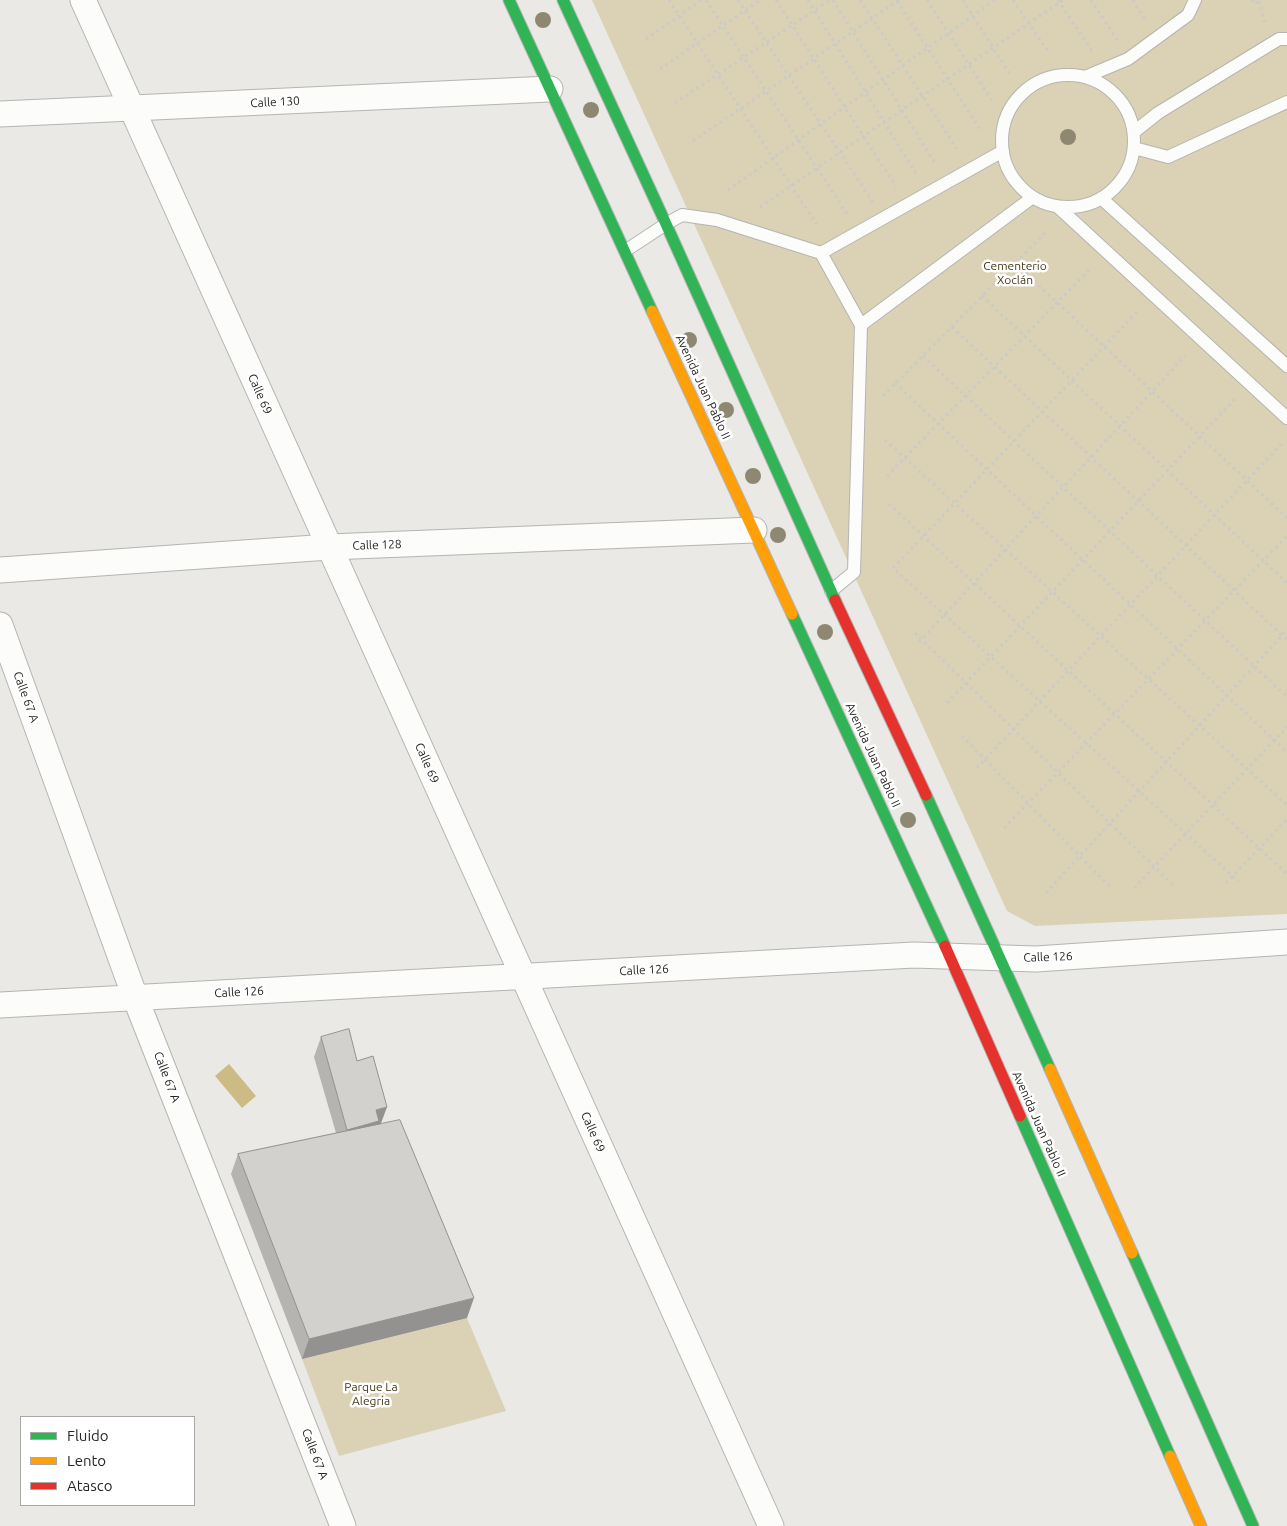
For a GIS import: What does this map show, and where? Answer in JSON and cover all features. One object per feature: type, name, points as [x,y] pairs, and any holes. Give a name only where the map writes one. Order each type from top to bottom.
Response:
[{"type":"main road","name":"Avenida Juan Pablo II","points":[[509,0],[950,956],[1201,1526]]},
{"type":"main road","points":[[563,0],[831,591],[1001,958],[1253,1526]]},
{"type":"street","name":"Calle 69","points":[[83,0],[770,1526]]},
{"type":"street","name":"Calle 130","points":[[0,114],[550,89]]},
{"type":"street","name":"Calle 128","points":[[0,570],[330,547],[754,530]]},
{"type":"street","name":"Calle 67 A","points":[[0,625],[135,997],[343,1526]]},
{"type":"street","name":"Calle 126","points":[[0,1005],[914,956],[1036,959],[1287,942]]},
{"type":"lane","points":[[1085,77],[1128,59],[1188,15],[1195,0]]},
{"type":"lane","points":[[1134,132],[1158,113],[1278,39],[1287,39]]},
{"type":"lane","points":[[1064,75],[1085,77],[1105,86],[1120,100],[1130,118],[1134,132],[1134,148],[1130,165],[1121,181],[1101,198],[1075,207],[1057,206],[1034,197],[1019,185],[1008,169],[1003,151],[1003,129],[1010,108],[1024,91],[1042,79],[1064,75]]},
{"type":"lane","points":[[1134,148],[1168,157],[1287,102]]},
{"type":"lane","points":[[821,253],[1003,151]]},
{"type":"lane","points":[[861,325],[1034,197]]},
{"type":"lane","points":[[1101,198],[1287,366]]},
{"type":"lane","points":[[1057,206],[1287,418]]},
{"type":"lane","points":[[626,251],[682,215],[717,220],[821,253],[861,325],[854,572],[831,591]]},
{"type":"path","points":[[669,0],[819,228]]},
{"type":"path","points":[[646,39],[702,0]]},
{"type":"path","points":[[706,0],[849,217]]},
{"type":"path","points":[[738,0],[873,202]]},
{"type":"path","points":[[660,69],[760,0]]},
{"type":"path","points":[[776,0],[896,188]]},
{"type":"path","points":[[808,0],[917,175]]},
{"type":"path","points":[[675,103],[831,0],[935,163]]},
{"type":"path","points":[[860,0],[957,149]]},
{"type":"path","points":[[692,141],[897,0],[980,129]]},
{"type":"path","points":[[927,0],[992,102]]},
{"type":"path","points":[[963,0],[1011,76]]},
{"type":"path","points":[[728,190],[995,0]]},
{"type":"path","points":[[1014,0],[1049,54]]},
{"type":"path","points":[[1091,0],[1118,41]]},
{"type":"path","points":[[1133,0],[1147,21]]},
{"type":"path","points":[[1252,0],[1254,4],[1259,0],[1266,29]]},
{"type":"path","points":[[760,207],[1060,1],[1093,53]]},
{"type":"path","points":[[883,396],[1045,233]]},
{"type":"path","points":[[1015,263],[1287,518]]},
{"type":"path","points":[[887,476],[1089,270]]},
{"type":"path","points":[[982,296],[1287,583]]},
{"type":"path","points":[[1137,312],[892,568],[1239,882]]},
{"type":"path","points":[[952,327],[1287,640]]},
{"type":"path","points":[[920,640],[1186,355]]},
{"type":"path","points":[[923,356],[1287,697]]},
{"type":"path","points":[[895,383],[1287,752]]},
{"type":"path","points":[[946,703],[1235,398]]},
{"type":"path","points":[[885,440],[1287,805]]},
{"type":"path","points":[[977,768],[1284,442]]},
{"type":"path","points":[[889,504],[1287,874]]},
{"type":"path","points":[[1004,828],[1287,536]]},
{"type":"path","points":[[1046,893],[1287,630]]},
{"type":"path","points":[[915,633],[920,640],[966,682],[1174,886]]},
{"type":"path","points":[[1134,888],[1287,727]]},
{"type":"path","points":[[962,736],[1112,890]]},
{"type":"path","points":[[1226,883],[1287,819]]},
{"type":"green space","name":"Cementerio Xoclán","points":[[592,0],[1287,0],[1287,914],[1035,926],[1007,911]]},
{"type":"green space","name":"Parque La Alegria","points":[[467,1318],[506,1411],[339,1456],[302,1359]]},
{"type":"shaded area","points":[[229,1064],[256,1096],[242,1108],[215,1076]]},
{"type":"building","points":[[349,1029],[357,1061],[373,1056],[387,1107],[376,1110],[379,1121],[347,1130],[321,1037]]},
{"type":"building","points":[[400,1120],[474,1298],[309,1339],[238,1154]]},
{"type":"traffic: fast","points":[[509,0],[652,311]]},
{"type":"traffic: fast","points":[[563,0],[835,600]]},
{"type":"traffic: fast","points":[[792,614],[945,946]]},
{"type":"traffic: fast","points":[[926,795],[1050,1069]]},
{"type":"traffic: fast","points":[[1020,1116],[1170,1456]]},
{"type":"traffic: fast","points":[[1132,1253],[1253,1526]]},
{"type":"traffic: slow","points":[[652,311],[792,614]]},
{"type":"traffic: slow","points":[[1050,1069],[1132,1253]]},
{"type":"traffic: slow","points":[[1170,1456],[1201,1526]]},
{"type":"traffic: jam","points":[[835,600],[926,795]]},
{"type":"traffic: jam","points":[[945,946],[1020,1116]]}]
